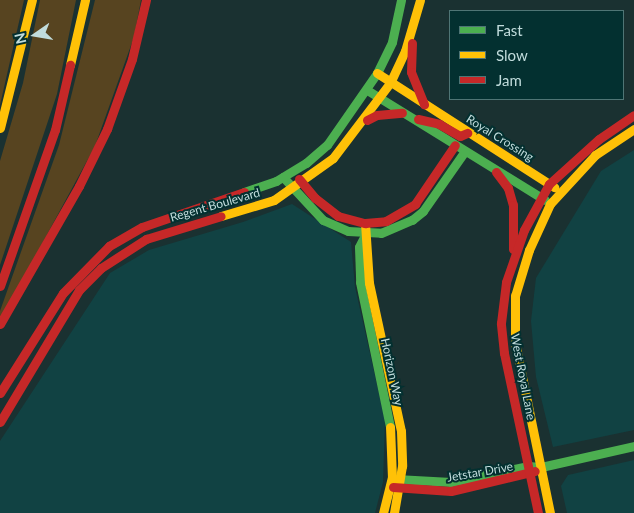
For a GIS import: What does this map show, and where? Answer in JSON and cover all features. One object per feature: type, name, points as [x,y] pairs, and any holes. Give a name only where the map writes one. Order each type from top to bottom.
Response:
[{"type":"main road","points":[[0,128],[32,0]]},
{"type":"main road","points":[[0,286],[23,228],[55,130],[85,0]]},
{"type":"main road","points":[[0,324],[80,186],[107,129],[132,59],[146,0]]},
{"type":"main road","name":"Regent Boulevard","points":[[0,394],[63,293],[109,246],[142,227],[294,172],[327,145],[377,73],[392,42],[401,0]]},
{"type":"main road","name":"Regent Boulevard","points":[[0,422],[79,290],[101,268],[146,239],[244,211],[293,189],[333,158],[380,101],[390,83],[414,26],[420,0]]},
{"type":"main road","points":[[414,26],[411,72],[424,105]]},
{"type":"main road","name":"Royal Crossing","points":[[377,73],[467,133],[560,191]]},
{"type":"main road","points":[[367,90],[380,101],[491,166],[550,204]]},
{"type":"main road","points":[[364,121],[377,115],[405,115],[439,124],[460,136],[467,133]]},
{"type":"main road","name":"West Royal Lane","points":[[538,513],[502,338],[503,297],[513,255],[540,198],[549,184],[598,138],[634,115]]},
{"type":"main road","name":"West Royal Lane","points":[[550,513],[515,343],[515,296],[529,250],[550,204],[595,155],[634,129]]},
{"type":"main road","points":[[294,172],[329,211],[350,221],[365,223],[386,221],[403,214],[426,191],[455,145]]},
{"type":"main road","points":[[283,177],[323,220],[348,231],[364,235],[394,229],[412,220],[433,200],[465,151]]},
{"type":"main road","points":[[491,166],[511,196],[513,255]]},
{"type":"main road","points":[[534,174],[554,173],[566,167]]},
{"type":"main road","points":[[426,191],[433,200]]},
{"type":"main road","name":"Horizon Way","points":[[365,223],[364,235],[358,247],[360,282],[379,372],[397,439]]},
{"type":"main road","name":"Horizon Way","points":[[364,235],[368,243],[369,283],[389,370],[397,439],[394,513]]},
{"type":"main road","points":[[379,372],[389,370]]},
{"type":"main road","name":"Jetstar Drive","points":[[396,483],[451,482],[529,470],[634,446]]},
{"type":"main road","name":"Horizon Way","points":[[383,513],[396,483]]},
{"type":"shaded area","points":[[0,0],[24,0],[0,105]]},
{"type":"shaded area","points":[[40,0],[76,0],[57,94],[0,265],[0,161],[23,83]]},
{"type":"shaded area","points":[[95,0],[141,0],[134,37],[95,146],[0,321],[0,311],[59,145]]},
{"type":"shaded area","points":[[634,150],[634,430],[553,447],[536,377],[531,321],[536,278],[601,171]]},
{"type":"shaded area","points":[[292,204],[351,242],[355,287],[385,420],[383,482],[375,513],[0,513],[0,441],[110,273],[149,250],[243,222]]},
{"type":"shaded area","points":[[634,460],[634,513],[567,513],[561,486],[568,475]]},
{"type":"traffic: fast","points":[[244,192],[276,181],[306,163],[327,145],[377,73],[392,42],[401,0]]},
{"type":"traffic: fast","points":[[367,90],[545,200]]},
{"type":"traffic: fast","points":[[283,177],[323,220],[348,231],[381,233],[412,220],[423,211],[465,151]]},
{"type":"traffic: fast","points":[[364,237],[359,247],[360,282],[390,427]]},
{"type":"traffic: fast","points":[[396,479],[451,482],[528,466],[541,467],[634,446]]},
{"type":"traffic: slow","points":[[0,128],[32,0]]},
{"type":"traffic: slow","points":[[70,65],[85,0]]},
{"type":"traffic: slow","points":[[221,216],[274,200],[333,158],[390,83],[405,51],[420,0]]},
{"type":"traffic: slow","points":[[377,73],[554,187]]},
{"type":"traffic: slow","points":[[550,513],[515,343],[515,296],[529,250],[550,204],[595,155],[634,129]]},
{"type":"traffic: slow","points":[[365,223],[369,283],[401,431],[402,466],[394,513]]},
{"type":"traffic: slow","points":[[383,513],[392,478],[390,427]]},
{"type":"traffic: jam","points":[[0,324],[79,186],[107,129],[132,59],[146,0]]},
{"type":"traffic: jam","points":[[412,43],[411,72],[424,104]]},
{"type":"traffic: jam","points":[[0,286],[55,130],[70,65]]},
{"type":"traffic: jam","points":[[367,120],[377,115],[402,113]]},
{"type":"traffic: jam","points":[[538,513],[504,353],[501,323],[506,282],[524,230],[549,184],[599,139],[634,115]]},
{"type":"traffic: jam","points":[[418,119],[439,124],[460,136],[467,133]]},
{"type":"traffic: jam","points":[[299,179],[315,198],[338,216],[365,223],[386,221],[415,204],[455,145]]},
{"type":"traffic: jam","points":[[496,172],[508,188],[513,205],[513,249]]},
{"type":"traffic: jam","points":[[0,393],[63,293],[109,246],[142,227],[244,192]]},
{"type":"traffic: jam","points":[[0,422],[79,290],[101,268],[146,239],[221,216]]},
{"type":"traffic: jam","points":[[393,487],[451,491],[535,471]]}]
